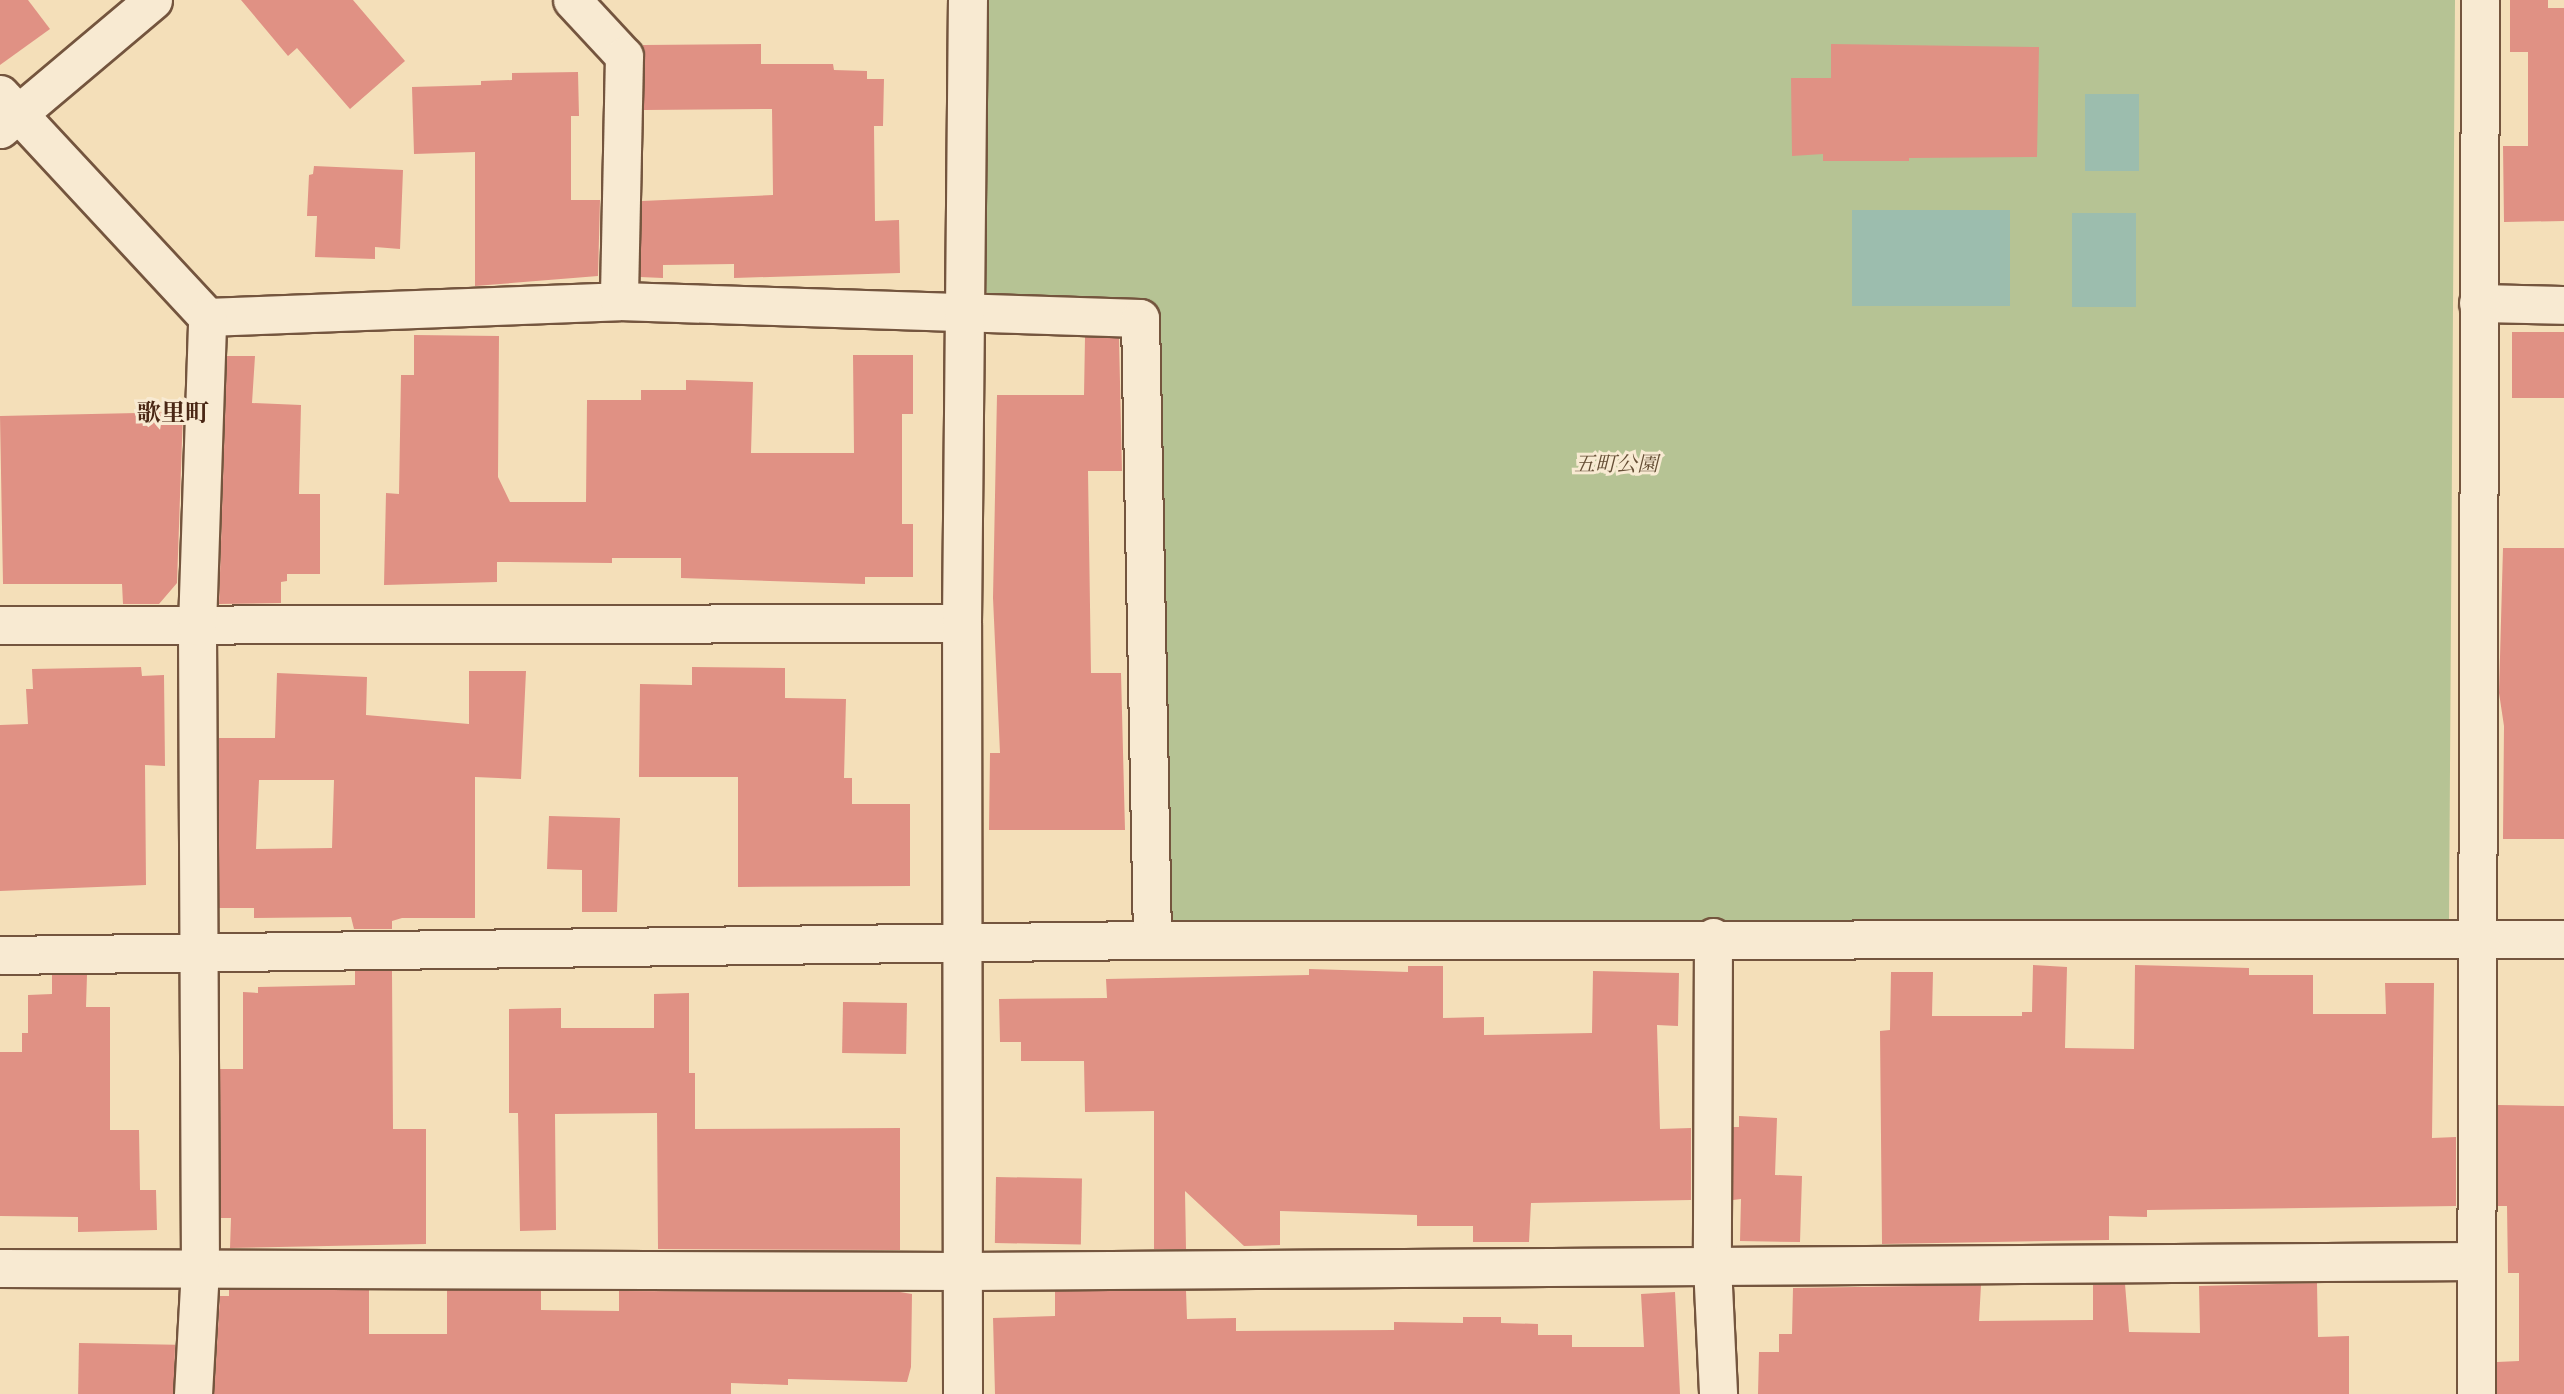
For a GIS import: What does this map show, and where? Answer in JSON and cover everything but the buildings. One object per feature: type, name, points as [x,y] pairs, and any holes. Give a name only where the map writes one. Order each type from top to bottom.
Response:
[{"type":"street","points":[[153,0],[6,112],[207,317],[197,626],[200,1268],[193,1394]]},
{"type":"street","points":[[572,0],[624,56],[619,301]]},
{"type":"street","points":[[964,1394],[962,623],[968,0]]},
{"type":"street","points":[[2476,1394],[2474,939],[2480,0]]},
{"type":"street","points":[[207,317],[619,301],[965,309],[1140,318],[1152,940]]},
{"type":"street","points":[[2478,303],[2564,306]]},
{"type":"street","points":[[0,625],[962,623]]},
{"type":"street","points":[[1713,937],[1712,1265],[1718,1394]]},
{"type":"street","points":[[0,955],[200,955],[1152,940],[1713,937],[2564,939]]},
{"type":"street","points":[[0,1268],[963,1271],[2476,1261]]},
{"type":"green space","name":"五町公園","points":[[982,0],[2455,0],[2449,923],[1163,929],[1147,306],[1001,301],[986,292]]},
{"type":"shaded area","points":[[2085,94],[2139,94],[2139,171],[2085,171]]},
{"type":"shaded area","points":[[1852,210],[2010,210],[2010,306],[1852,306]]},
{"type":"shaded area","points":[[2072,213],[2136,213],[2136,307],[2072,307]]},
{"type":"district","name":"歌里町","points":[[173,414]]}]
